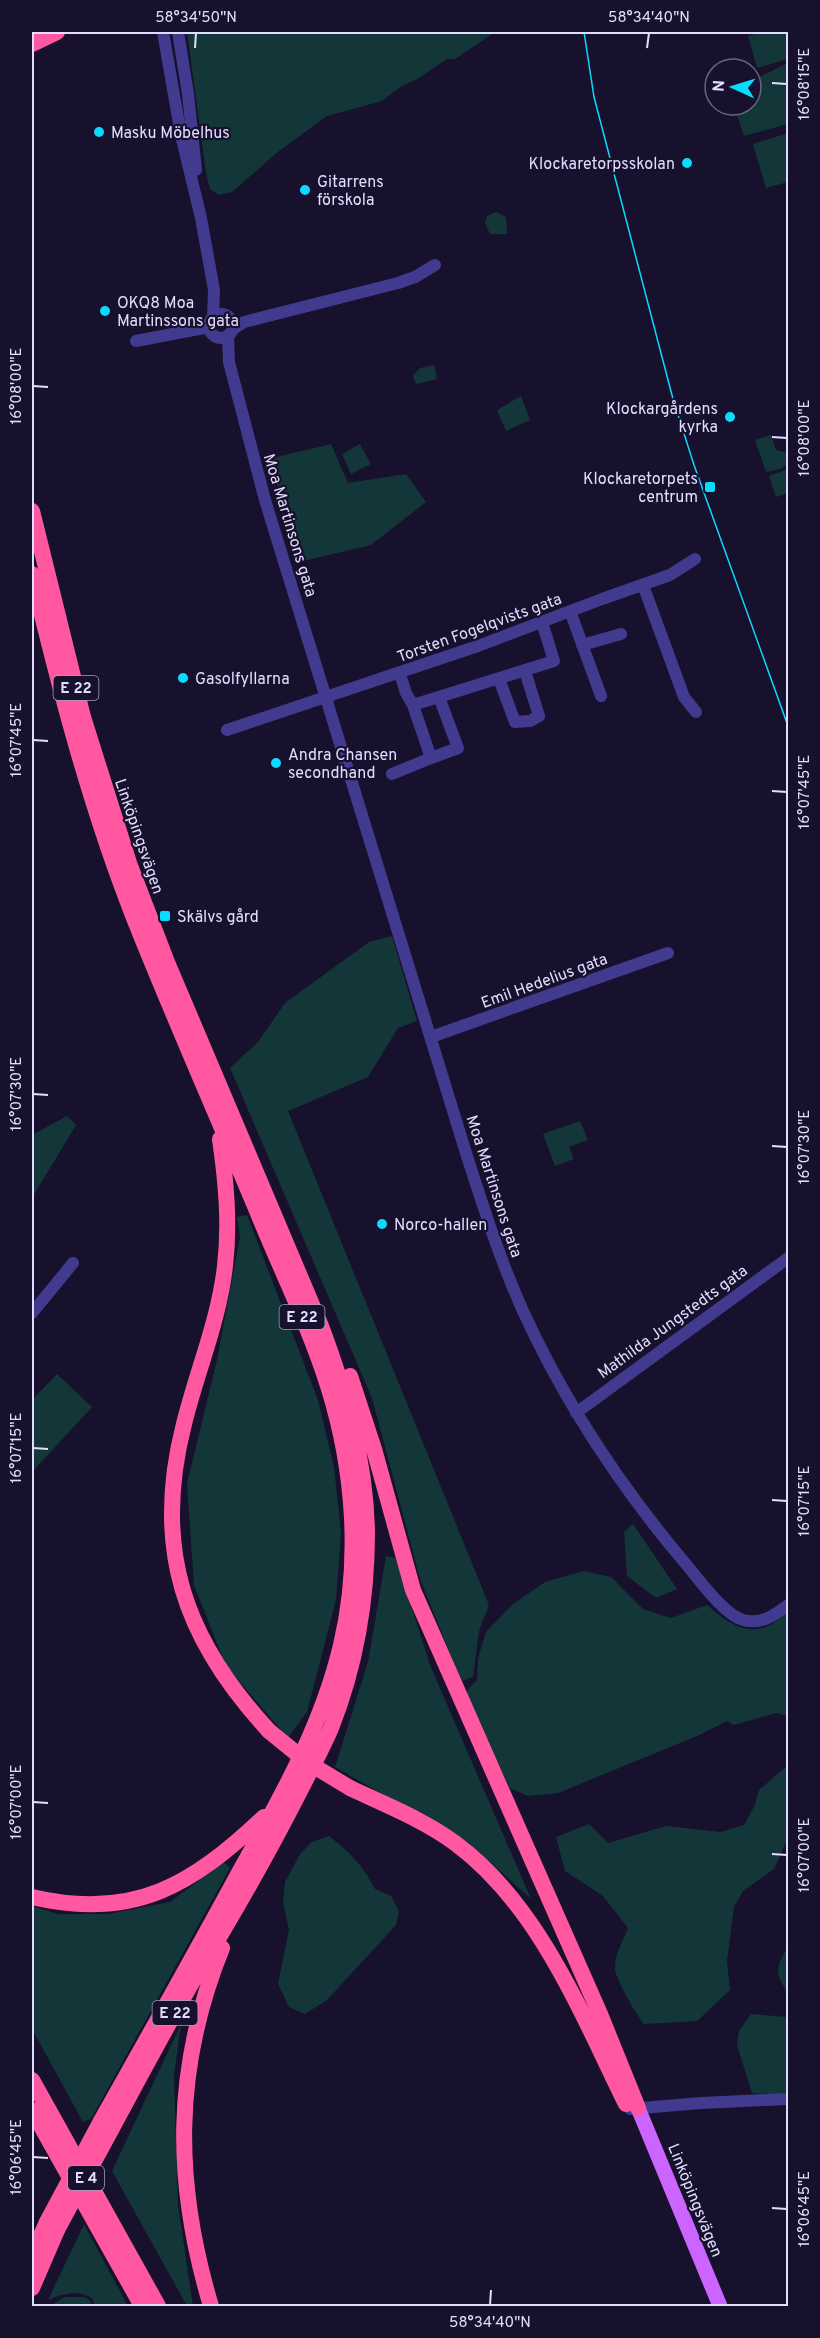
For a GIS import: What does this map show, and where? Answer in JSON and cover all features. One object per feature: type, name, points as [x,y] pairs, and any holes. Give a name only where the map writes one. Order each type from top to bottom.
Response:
[{"type":"highway","points":[[32,44],[57,32]]},
{"type":"highway","name":"Linköpingsvägen","points":[[32,511],[83,717],[129,862],[167,962],[321,1326]]},
{"type":"highway","name":"Linköpingsvägen","points":[[32,574],[69,721],[112,857],[154,967],[215,1112]]},
{"type":"highway","points":[[215,1112],[226,1184],[227,1237],[225,1267],[216,1314],[177,1453],[173,1483],[173,1543],[184,1598],[207,1651],[243,1704],[269,1731],[307,1762],[350,1788],[431,1827],[455,1843],[497,1881],[516,1902],[546,1948],[634,2109]]},
{"type":"highway","name":"E 22","points":[[52,2226],[106,2126],[243,1898],[330,1729],[345,1687],[364,1595],[359,1532],[346,1462],[328,1388],[312,1341],[215,1112]]},
{"type":"highway","points":[[321,1326],[345,1364],[357,1395],[404,1562],[420,1607],[600,2014],[634,2109]]},
{"type":"highway","name":"E 22","points":[[276,1806],[316,1726],[331,1684],[342,1640],[359,1532],[361,1469],[342,1383],[321,1326]]},
{"type":"highway","points":[[32,1897],[106,1904],[146,1896],[183,1881],[204,1869],[276,1806]]},
{"type":"highway","points":[[106,2126],[276,1806]]},
{"type":"highway","points":[[211,2307],[192,2234],[186,2196],[183,2159],[187,2081],[202,2007],[214,1969],[243,1898]]},
{"type":"highway","name":"E 4","points":[[32,2080],[159,2307]]},
{"type":"highway","name":"E 4","points":[[32,2110],[142,2307]]},
{"type":"highway","points":[[32,2255],[52,2226]]},
{"type":"highway","points":[[32,2288],[52,2226]]},
{"type":"main road","name":"Linköpingsvägen","points":[[634,2109],[720,2307]]},
{"type":"street","points":[[163,32],[222,325]]},
{"type":"street","points":[[178,32],[188,94],[201,218]]},
{"type":"street","points":[[136,341],[244,322],[398,283],[415,277],[435,265]]},
{"type":"street","name":"Moa Martinsons gata","points":[[222,325],[229,362],[265,500],[500,1254],[523,1311],[576,1413],[626,1488],[670,1546],[730,1613],[749,1622],[769,1619],[789,1605]]},
{"type":"street","name":"Torsten Fogelqvists gata","points":[[326,697],[400,674],[670,575],[695,559]]},
{"type":"street","points":[[643,585],[684,697],[696,712]]},
{"type":"street","points":[[570,611],[601,696]]},
{"type":"street","points":[[413,705],[554,661],[543,622]]},
{"type":"street","points":[[582,645],[621,634]]},
{"type":"street","points":[[499,679],[515,722],[530,721],[539,716],[525,671]]},
{"type":"street","points":[[400,674],[431,759]]},
{"type":"street","points":[[227,730],[326,697]]},
{"type":"street","points":[[392,774],[458,748],[439,697]]},
{"type":"street","name":"Emil Hedelius gata","points":[[431,1037],[668,953]]},
{"type":"street","name":"Mathilda Jungstedts gata","points":[[576,1413],[789,1258]]},
{"type":"street","points":[[32,1313],[73,1263]]},
{"type":"street","points":[[634,2109],[789,2098]]},
{"type":"green space","points":[[187,32],[495,32],[455,59],[447,59],[419,78],[400,87],[382,101],[327,116],[279,151],[232,192],[219,195],[210,189],[206,173]]},
{"type":"green space","points":[[763,32],[788,32],[788,59],[763,66],[763,57],[754,57],[748,36]]},
{"type":"green space","points":[[788,63],[788,124],[744,136],[738,117],[763,117],[763,75]]},
{"type":"green space","points":[[788,133],[788,182],[766,188],[753,144]]},
{"type":"green space","points":[[496,212],[506,217],[507,234],[490,234],[485,223],[487,216]]},
{"type":"green space","points":[[434,365],[437,379],[416,384],[413,376],[420,368]]},
{"type":"green space","points":[[521,396],[530,420],[506,431],[497,410]]},
{"type":"green space","points":[[771,435],[776,450],[788,453],[788,459],[780,469],[766,472],[755,440]]},
{"type":"green space","points":[[331,444],[348,483],[406,474],[426,502],[371,545],[303,561],[268,459]]},
{"type":"green space","points":[[360,444],[371,464],[351,474],[342,454]]},
{"type":"green space","points":[[788,469],[788,493],[776,497],[769,476]]},
{"type":"green space","points":[[392,936],[417,1021],[398,1028],[368,1077],[288,1111],[489,1605],[479,1631],[473,1677],[461,1681],[420,1579],[372,1398],[230,1068],[258,1042],[285,1003],[369,942]]},
{"type":"green space","points":[[67,1116],[76,1125],[32,1198],[32,1135]]},
{"type":"green space","points":[[580,1121],[588,1140],[569,1147],[574,1159],[555,1166],[543,1134]]},
{"type":"green space","points":[[247,1215],[318,1400],[334,1467],[341,1533],[336,1600],[307,1712],[288,1738],[226,1666],[194,1585],[187,1484],[217,1360],[240,1237],[237,1217]]},
{"type":"green space","points":[[57,1374],[92,1407],[33,1471],[32,1400]]},
{"type":"green space","points":[[633,1524],[677,1589],[656,1598],[627,1576],[624,1532]]},
{"type":"green space","points":[[386,1556],[396,1558],[430,1665],[531,1899],[469,1843],[335,1767],[368,1662]]},
{"type":"green space","points":[[584,1571],[611,1577],[643,1609],[671,1618],[707,1605],[735,1625],[759,1629],[768,1626],[788,1612],[788,1716],[776,1713],[734,1725],[727,1721],[697,1736],[558,1793],[528,1796],[510,1788],[464,1694],[477,1680],[478,1658],[486,1632],[513,1604],[545,1582]]},
{"type":"green space","points":[[788,1765],[788,1838],[774,1869],[743,1891],[734,1907],[727,1961],[730,1990],[697,2021],[644,2024],[627,1998],[615,1969],[617,1953],[628,1928],[603,1896],[565,1871],[556,1837],[589,1824],[608,1843],[666,1826],[721,1832],[744,1825],[755,1805],[759,1790]]},
{"type":"green space","points":[[329,1836],[355,1860],[375,1889],[391,1896],[399,1911],[396,1925],[327,2000],[305,2014],[289,2007],[278,1984],[289,1930],[283,1902],[285,1882],[300,1854],[312,1842]]},
{"type":"green space","points":[[224,1862],[230,1868],[91,2119],[83,2122],[32,2029],[32,1906],[58,1914],[108,1914],[170,1902]]},
{"type":"green space","points":[[788,1947],[788,1994],[778,1970]]},
{"type":"green space","points":[[751,2014],[788,2017],[788,2095],[752,2093],[737,2045],[739,2031]]},
{"type":"green space","points":[[181,2024],[174,2076],[178,2205],[193,2306],[187,2306],[112,2171]]},
{"type":"green space","points":[[84,2224],[128,2306],[95,2306],[92,2298],[75,2293],[48,2300]]},
{"type":"green space","points":[[65,2297],[84,2297],[90,2300],[92,2306],[50,2306]]},
{"type":"tram line","points":[[584,32],[594,97],[673,399],[694,465],[788,726]]},
{"type":"place","name":"Masku Möbelhus","points":[[99,132]]},
{"type":"place","name":"Klockaretorpsskolan","points":[[687,163]]},
{"type":"place","name":"Gitarrens förskola","points":[[305,190]]},
{"type":"place","name":"OKQ8 Moa Martinssons gata","points":[[105,311]]},
{"type":"place","name":"Klockargårdens kyrka","points":[[730,417]]},
{"type":"place","name":"Klockaretorpets centrum","points":[[710,487]]},
{"type":"place","name":"Gasolfyllarna","points":[[183,678]]},
{"type":"place","name":"Andra Chansen secondhand","points":[[276,763]]},
{"type":"place","name":"Skälvs gård","points":[[165,916]]},
{"type":"place","name":"Norco-hallen","points":[[382,1224]]}]
